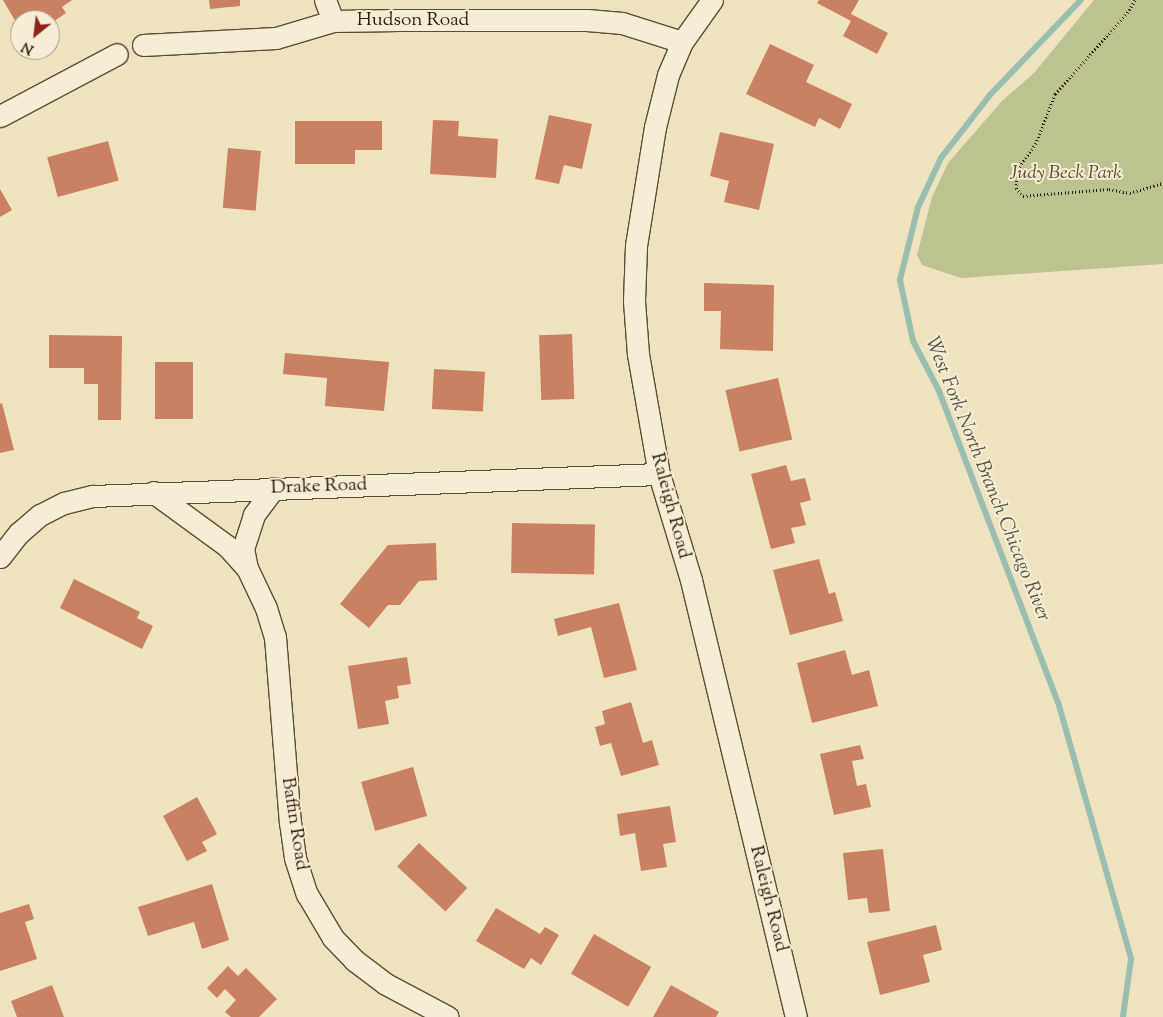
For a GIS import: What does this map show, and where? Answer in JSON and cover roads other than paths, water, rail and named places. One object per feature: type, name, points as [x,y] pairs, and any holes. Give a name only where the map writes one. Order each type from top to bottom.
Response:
[{"type":"street","points":[[325,0],[333,21]]},
{"type":"street","name":"Raleigh Road","points":[[712,0],[682,42],[668,75],[655,127],[636,246],[634,301],[638,354],[659,474],[691,580],[796,1017]]},
{"type":"street","name":"Hudson Road","points":[[143,45],[276,38],[333,21],[588,20],[622,23],[682,42]]},
{"type":"street","points":[[0,116],[117,54]]},
{"type":"street","name":"Drake Road","points":[[0,557],[19,533],[40,515],[64,503],[93,496],[153,492],[659,474]]},
{"type":"street","name":"Baffin Road","points":[[247,568],[244,539],[254,514],[274,488]]},
{"type":"street","name":"Baffin Road","points":[[153,492],[226,546],[247,568],[266,608],[275,637],[290,822],[295,858],[307,894],[333,938],[354,960],[384,983],[448,1017]]},
{"type":"waterway","name":"West Fork North Branch Chicago River","points":[[1081,0],[990,95],[941,158],[918,207],[900,280],[913,341],[939,391],[1058,702],[1131,959],[1123,1017]]},
{"type":"park label","name":"Judy Beck Park","points":[[1066,174]]}]
